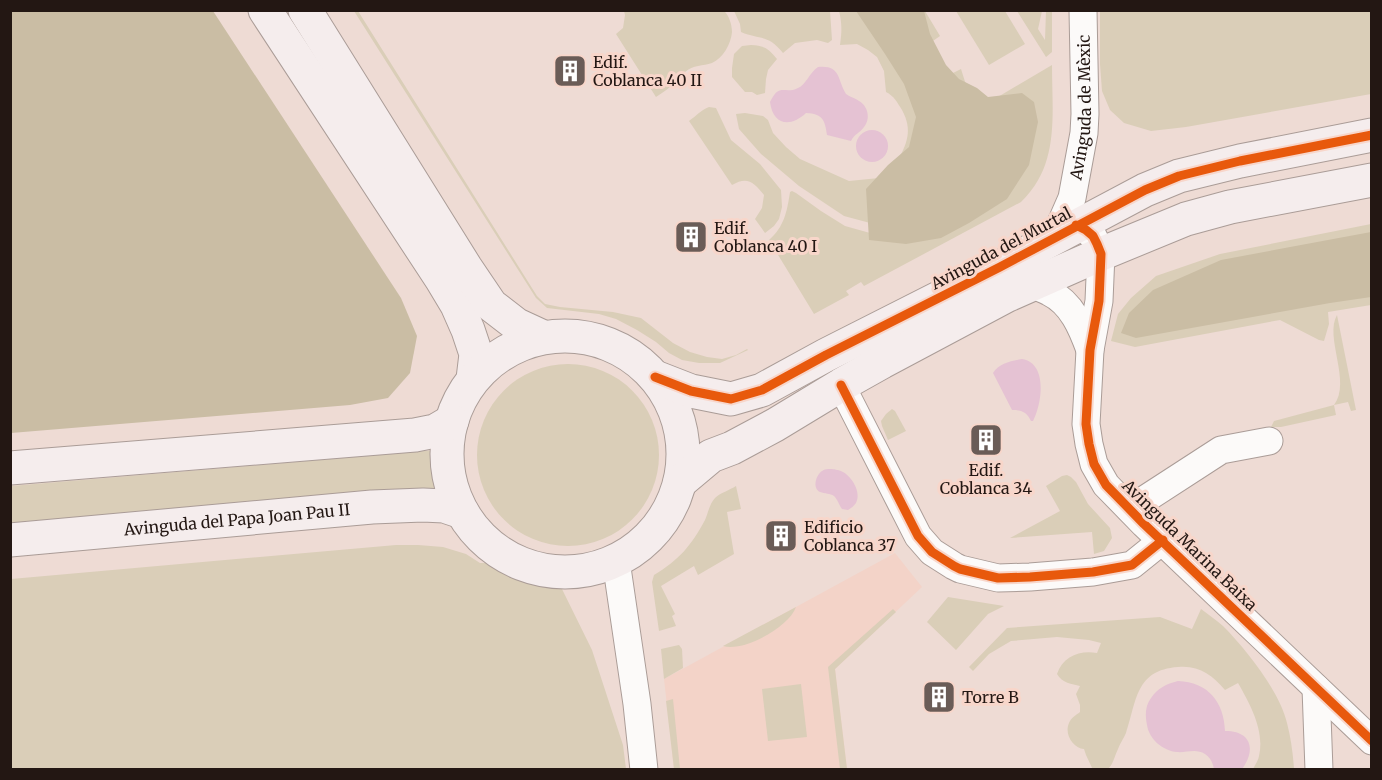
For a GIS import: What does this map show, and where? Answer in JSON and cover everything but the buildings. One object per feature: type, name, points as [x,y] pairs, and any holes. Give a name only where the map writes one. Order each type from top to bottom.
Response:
[{"type":"main road","points":[[266,10],[457,305],[476,354],[473,379]]},
{"type":"main road","points":[[305,10],[491,305],[517,325],[543,337]]},
{"type":"main road","name":"Avinguda del Murtal","points":[[655,377],[691,392],[731,399],[762,390],[1145,190],[1179,176],[1240,161],[1371,135]]},
{"type":"main road","points":[[680,482],[711,456],[732,448],[775,425],[841,385],[1032,284],[1186,219],[1371,180]]},
{"type":"main road","points":[[574,335],[604,342],[632,356],[655,377],[674,409],[683,445],[680,482],[666,516],[644,542],[616,561],[584,571],[548,572],[514,561],[484,540],[462,512],[451,484],[447,455],[452,421],[459,401],[473,379],[504,352],[543,337],[574,335]]},
{"type":"main road","points":[[10,468],[416,435],[435,431],[452,421]]},
{"type":"main road","name":"Avinguda del Papa Joan Pau II","points":[[10,540],[372,507],[444,506],[462,512]]},
{"type":"street","name":"Avinguda de Mèxic","points":[[1066,231],[1086,114],[1083,10]]},
{"type":"street","points":[[1066,231],[1086,230],[1098,244],[1101,254]]},
{"type":"street","name":"Avinguda Marina Baixa","points":[[1101,254],[1099,301],[1090,350],[1086,424],[1094,464],[1106,484],[1130,509],[1371,741]]},
{"type":"street","points":[[1032,284],[1051,292],[1067,305],[1081,326],[1090,350]]},
{"type":"street","points":[[841,385],[918,537],[932,552],[960,569],[998,578],[1093,572],[1132,565],[1162,540]]},
{"type":"street","points":[[1130,509],[1221,450],[1269,441]]},
{"type":"street","points":[[616,561],[637,704],[644,770]]},
{"type":"street","points":[[1316,688],[1319,770]]},
{"type":"shaded area","points":[[11,10],[213,11],[401,298],[417,336],[410,373],[388,398],[350,405],[11,433]]},
{"type":"shaded area","points":[[354,11],[358,11],[537,296],[545,304],[613,312],[641,318],[673,343],[690,352],[707,357],[722,359],[748,350],[720,363],[682,360],[616,319],[599,314],[547,308],[536,298]]},
{"type":"shaded area","points":[[624,11],[724,11],[731,23],[731,37],[720,58],[712,63],[688,70],[656,97],[616,34],[623,28]]},
{"type":"shaded area","points":[[734,11],[830,11],[832,40],[828,43],[817,40],[795,43],[783,53],[768,40],[741,32]]},
{"type":"shaded area","points":[[839,11],[925,11],[940,36],[930,43],[947,76],[961,69],[973,107],[897,162],[907,137],[905,117],[895,100],[886,92],[884,71],[877,57],[857,44],[840,45]]},
{"type":"shaded area","points":[[856,11],[924,11],[930,34],[946,65],[959,79],[977,88],[988,97],[1022,93],[1034,102],[1038,122],[1029,165],[1007,199],[941,238],[906,244],[869,240],[866,189],[909,147],[916,117],[904,84]]},
{"type":"shaded area","points":[[956,11],[1005,11],[1025,44],[989,65]]},
{"type":"shaded area","points":[[1017,11],[1042,11],[1038,29],[1045,40],[1046,11],[1052,11],[1052,52],[1046,57]]},
{"type":"shaded area","points":[[1100,11],[1371,11],[1371,94],[1186,127],[1151,131],[1124,123],[1110,110],[1102,91]]},
{"type":"shaded area","points":[[742,46],[766,48],[777,59],[768,70],[765,93],[757,95],[745,92],[732,77],[734,54]]},
{"type":"shaded area","points":[[1052,65],[1052,121],[1048,156],[1034,188],[1021,202],[864,286],[861,282],[846,291],[849,295],[814,314],[769,240],[784,219],[790,192],[796,193],[845,226],[870,233],[981,107]]},
{"type":"shaded area","points":[[818,67],[831,68],[835,71],[846,94],[862,103],[866,109],[868,117],[866,124],[851,141],[827,135],[820,116],[806,113],[794,121],[783,122],[778,120],[772,110],[770,102],[777,92],[793,90],[801,86]]},
{"type":"shaded area","points":[[709,107],[716,108],[731,140],[760,164],[781,190],[782,207],[779,219],[765,233],[755,219],[762,208],[764,195],[750,182],[742,181],[732,185],[689,121]]},
{"type":"shaded area","points":[[736,114],[763,116],[768,120],[773,133],[800,159],[849,181],[879,178],[870,223],[844,216],[799,186],[761,154],[739,129]]},
{"type":"shaded area","points":[[872,130],[884,134],[888,146],[884,158],[872,162],[860,158],[856,146],[860,134]]},
{"type":"shaded area","points":[[1371,224],[1371,305],[1328,312],[1329,324],[1324,341],[1280,320],[1135,347],[1111,341],[1118,314],[1131,298],[1156,276],[1220,254]]},
{"type":"shaded area","points":[[1371,232],[1371,297],[1136,338],[1121,333],[1129,313],[1153,290],[1221,260]]},
{"type":"shaded area","points":[[1337,315],[1356,410],[1351,411],[1348,402],[1334,405],[1339,395],[1340,384],[1334,335]]},
{"type":"shaded area","points":[[1022,359],[1030,362],[1036,368],[1041,385],[1039,405],[1033,421],[1024,412],[1012,410],[993,373],[1002,365]]},
{"type":"shaded area","points":[[568,364],[603,371],[619,379],[632,391],[644,404],[652,420],[659,455],[652,490],[644,506],[632,519],[619,531],[603,539],[568,546],[533,539],[517,531],[504,519],[492,506],[484,490],[477,455],[484,420],[492,404],[504,391],[517,379],[533,371]]},
{"type":"shaded area","points":[[1334,405],[1336,415],[1281,427],[1271,427],[1274,421]]},
{"type":"shaded area","points":[[892,409],[906,431],[888,440],[881,421]]},
{"type":"shaded area","points":[[436,450],[439,494],[11,526],[11,486]]},
{"type":"shaded area","points":[[825,469],[845,473],[857,489],[856,503],[848,510],[842,509],[834,496],[820,492],[816,488],[820,473]]},
{"type":"shaded area","points":[[1067,475],[1076,482],[1088,504],[1110,528],[1112,538],[1104,551],[1094,554],[1092,532],[1010,538],[1060,511],[1046,486]]},
{"type":"shaded area","points":[[736,486],[741,509],[727,512],[734,554],[698,575],[694,566],[661,586],[675,614],[672,616],[676,626],[659,631],[652,582],[654,575],[671,564],[689,545],[705,520],[715,498]]},
{"type":"shaded area","points":[[396,545],[443,547],[466,554],[480,563],[497,563],[526,578],[560,585],[592,650],[623,745],[626,769],[11,769],[11,579]]},
{"type":"shaded area","points":[[895,553],[922,587],[835,669],[847,769],[674,769],[664,679]]},
{"type":"shaded area","points":[[948,597],[1004,606],[988,614],[956,650],[927,622]]},
{"type":"shaded area","points":[[796,607],[785,622],[765,636],[742,645],[723,646]]},
{"type":"shaded area","points":[[893,609],[896,612],[835,669],[847,769],[840,769],[828,667]]},
{"type":"shaded area","points":[[1201,609],[1223,626],[1252,659],[1270,685],[1287,723],[1294,769],[1253,769],[1259,756],[1260,737],[1252,709],[1243,691],[1238,683],[1225,690],[1199,669],[1178,667],[1164,669],[1153,674],[1140,689],[1126,733],[1112,764],[1108,769],[1093,770],[1084,749],[1073,743],[1068,732],[1070,721],[1080,712],[1076,694],[1080,686],[1064,681],[1057,674],[1068,659],[1084,652],[1097,653],[1101,643],[1057,637],[1011,641],[989,654],[973,671],[969,667],[1007,628],[1160,617],[1192,629]]},
{"type":"shaded area","points":[[679,645],[682,649],[683,668],[664,679],[661,649]]},
{"type":"shaded area","points":[[1178,681],[1189,682],[1206,690],[1218,703],[1225,731],[1241,734],[1246,738],[1250,749],[1242,769],[1214,769],[1210,758],[1202,752],[1172,751],[1162,747],[1151,735],[1146,722],[1149,701],[1159,689]]},
{"type":"shaded area","points":[[801,684],[807,737],[768,741],[762,689]]},
{"type":"shaded area","points":[[673,699],[680,769],[674,769],[666,701]]},
{"type":"cycle path","points":[[655,377],[691,391],[731,399],[762,390],[1145,190],[1179,176],[1240,161],[1372,135]]},
{"type":"cycle path","points":[[1076,225],[1093,236],[1101,254],[1099,301],[1090,350],[1086,424],[1094,464],[1106,485],[1372,741]]},
{"type":"cycle path","points":[[841,385],[918,536],[932,552],[960,569],[998,578],[1093,572],[1132,565],[1163,540]]},
{"type":"place","name":"Edif. Coblanca 40 II","points":[[570,71]]},
{"type":"place","name":"Edif. Coblanca 40 I","points":[[691,237]]},
{"type":"place","name":"Edif. Coblanca 34","points":[[986,440]]},
{"type":"place","name":"Edificio Coblanca 37","points":[[781,536]]},
{"type":"place","name":"Torre B","points":[[939,697]]}]
